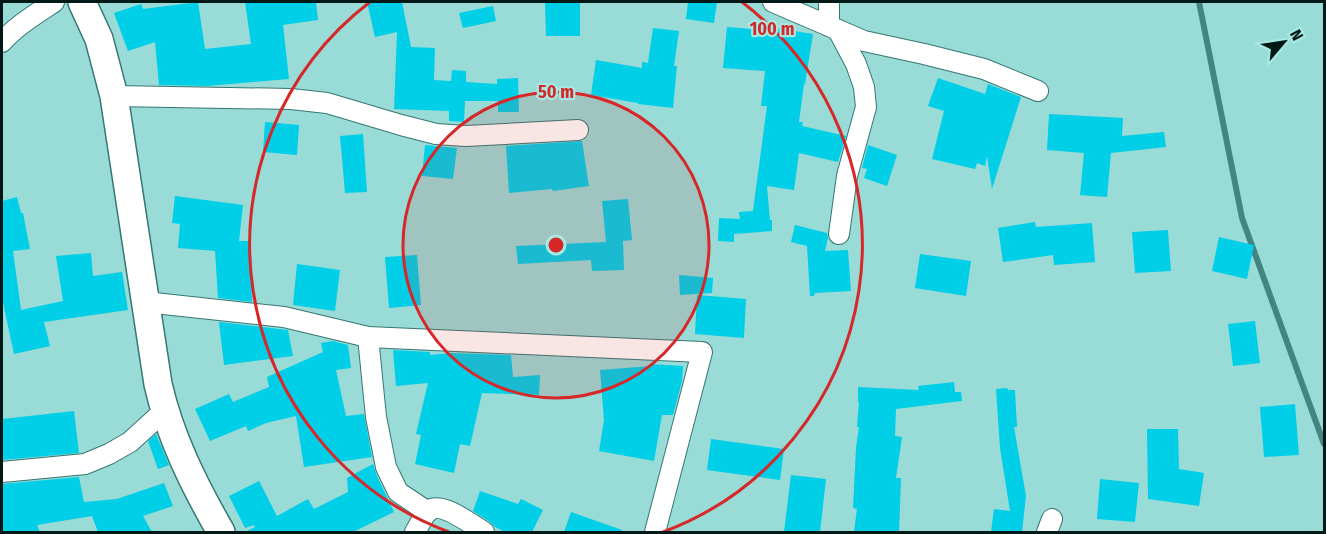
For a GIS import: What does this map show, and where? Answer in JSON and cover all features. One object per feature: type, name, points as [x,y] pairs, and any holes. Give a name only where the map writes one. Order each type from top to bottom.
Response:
[{"type":"street","points":[[2,42],[21,25],[54,2]]},
{"type":"street","points":[[82,2],[99,39],[114,96],[164,411],[182,459],[221,532]]},
{"type":"street","points":[[773,2],[864,41],[984,69],[1038,91]]},
{"type":"street","points":[[829,2],[833,28],[856,64],[864,87],[866,107],[847,176],[840,234]]},
{"type":"street","points":[[114,96],[291,99],[327,103],[436,134],[466,136],[578,130]]},
{"type":"street","points":[[145,302],[284,317],[368,337],[702,352],[655,532]]},
{"type":"street","points":[[368,337],[376,417],[386,468],[398,492],[428,512]]},
{"type":"street","points":[[2,472],[85,464],[130,442],[164,411]]},
{"type":"street","points":[[416,532],[428,512],[434,508],[444,508],[484,532]]},
{"type":"building","points":[[198,2],[205,49],[251,44],[245,2],[316,2],[318,20],[283,25],[289,79],[207,86],[159,85],[155,42],[128,51],[114,13],[141,4],[143,9]]},
{"type":"building","points":[[367,2],[402,2],[411,47],[435,48],[434,80],[451,81],[452,70],[466,71],[466,82],[497,84],[497,79],[518,78],[519,112],[498,112],[498,101],[465,101],[464,122],[449,121],[449,111],[394,109],[397,32],[375,37]]},
{"type":"building","points":[[545,2],[580,2],[580,36],[546,36]]},
{"type":"building","points":[[688,2],[717,2],[714,23],[686,19]]},
{"type":"building","points":[[493,6],[496,21],[463,28],[459,13]]},
{"type":"building","points":[[727,27],[775,31],[775,28],[813,34],[799,122],[803,122],[802,126],[846,136],[838,162],[799,153],[794,190],[767,186],[772,231],[734,234],[734,242],[718,241],[719,218],[740,219],[739,212],[753,211],[767,106],[761,106],[765,71],[723,68]]},
{"type":"building","points":[[653,28],[679,31],[674,66],[677,66],[673,108],[591,95],[596,60],[642,68],[642,62],[648,63]]},
{"type":"building","points":[[938,78],[985,94],[988,84],[1021,97],[992,189],[987,156],[985,166],[977,163],[975,169],[932,159],[944,111],[928,106]]},
{"type":"building","points":[[1049,114],[1123,118],[1122,136],[1164,132],[1166,147],[1111,153],[1107,197],[1080,195],[1084,153],[1047,150]]},
{"type":"building","points":[[265,122],[299,125],[297,155],[263,152]]},
{"type":"building","points":[[363,134],[367,192],[345,193],[340,136]]},
{"type":"building","points":[[582,141],[589,186],[553,191],[552,189],[509,193],[506,146]]},
{"type":"building","points":[[425,145],[457,148],[453,179],[422,176]]},
{"type":"building","points":[[868,145],[897,155],[887,186],[864,178],[867,169],[862,168]]},
{"type":"building","points":[[175,196],[243,205],[239,241],[250,241],[252,302],[218,298],[215,251],[178,248],[180,224],[172,223]]},
{"type":"building","points":[[17,197],[21,213],[23,213],[30,249],[13,251],[21,310],[63,301],[56,256],[91,253],[93,276],[122,272],[128,310],[44,322],[50,346],[14,354],[2,298],[2,201]]},
{"type":"building","points":[[628,199],[632,240],[623,241],[624,270],[592,271],[591,260],[518,264],[516,246],[606,242],[602,201]]},
{"type":"building","points":[[1035,222],[1036,227],[1092,223],[1095,262],[1054,265],[1053,255],[1003,262],[998,228]]},
{"type":"building","points":[[795,225],[827,233],[825,251],[848,250],[851,291],[815,293],[814,296],[810,296],[807,246],[791,242]]},
{"type":"building","points":[[1168,230],[1171,271],[1135,273],[1132,232]]},
{"type":"building","points":[[1219,237],[1254,245],[1247,279],[1212,271]]},
{"type":"building","points":[[920,254],[971,261],[966,296],[915,288]]},
{"type":"building","points":[[417,255],[421,305],[389,308],[385,257]]},
{"type":"building","points":[[297,264],[340,270],[335,311],[293,305]]},
{"type":"building","points":[[679,275],[713,278],[712,293],[680,295]]},
{"type":"building","points":[[697,295],[746,299],[744,338],[695,334]]},
{"type":"building","points":[[1255,321],[1260,363],[1233,366],[1228,324]]},
{"type":"building","points":[[219,322],[288,330],[293,356],[224,365]]},
{"type":"building","points":[[333,341],[348,345],[351,368],[336,370],[346,416],[364,414],[372,457],[304,467],[296,416],[266,423],[248,431],[246,426],[210,441],[195,409],[229,394],[233,402],[269,387],[267,377],[323,352],[321,343]]},
{"type":"building","points":[[393,350],[430,352],[430,355],[452,353],[511,355],[513,377],[540,375],[539,395],[482,393],[470,446],[460,444],[454,473],[415,464],[421,435],[416,434],[428,383],[396,386]]},
{"type":"building","points":[[651,364],[683,366],[682,381],[673,415],[662,415],[654,461],[599,451],[604,420],[600,370],[651,366]]},
{"type":"building","points":[[954,382],[955,392],[961,392],[962,401],[896,409],[895,436],[902,437],[896,478],[901,478],[899,532],[854,532],[857,509],[853,508],[859,427],[857,427],[858,387],[919,390],[918,386]]},
{"type":"building","points":[[996,389],[1015,390],[1017,427],[1014,427],[1026,496],[1022,532],[991,532],[994,509],[1010,511],[1000,448]]},
{"type":"building","points":[[1295,404],[1299,455],[1264,457],[1260,407]]},
{"type":"building","points":[[74,411],[79,453],[2,460],[2,419]]},
{"type":"building","points":[[1147,429],[1178,429],[1179,469],[1204,473],[1199,506],[1148,499]]},
{"type":"building","points":[[156,434],[169,465],[158,469],[148,441]]},
{"type":"building","points":[[711,439],[784,449],[780,480],[707,470]]},
{"type":"building","points":[[373,464],[394,512],[353,532],[245,532],[255,527],[254,525],[245,528],[229,496],[259,481],[277,516],[308,499],[314,509],[348,492],[347,478]]},
{"type":"building","points":[[791,475],[826,479],[820,532],[784,532]]},
{"type":"building","points":[[79,477],[84,502],[117,499],[164,483],[173,506],[143,516],[152,532],[98,532],[92,516],[37,525],[40,532],[2,532],[2,484]]},
{"type":"building","points":[[1100,479],[1139,483],[1135,522],[1097,519]]},
{"type":"building","points":[[480,491],[518,504],[521,499],[543,510],[532,532],[505,532],[473,511]]},
{"type":"building","points":[[571,512],[622,530],[621,532],[564,532]]},
{"type":"waterway","points":[[1199,2],[1242,218],[1324,444]]}]
